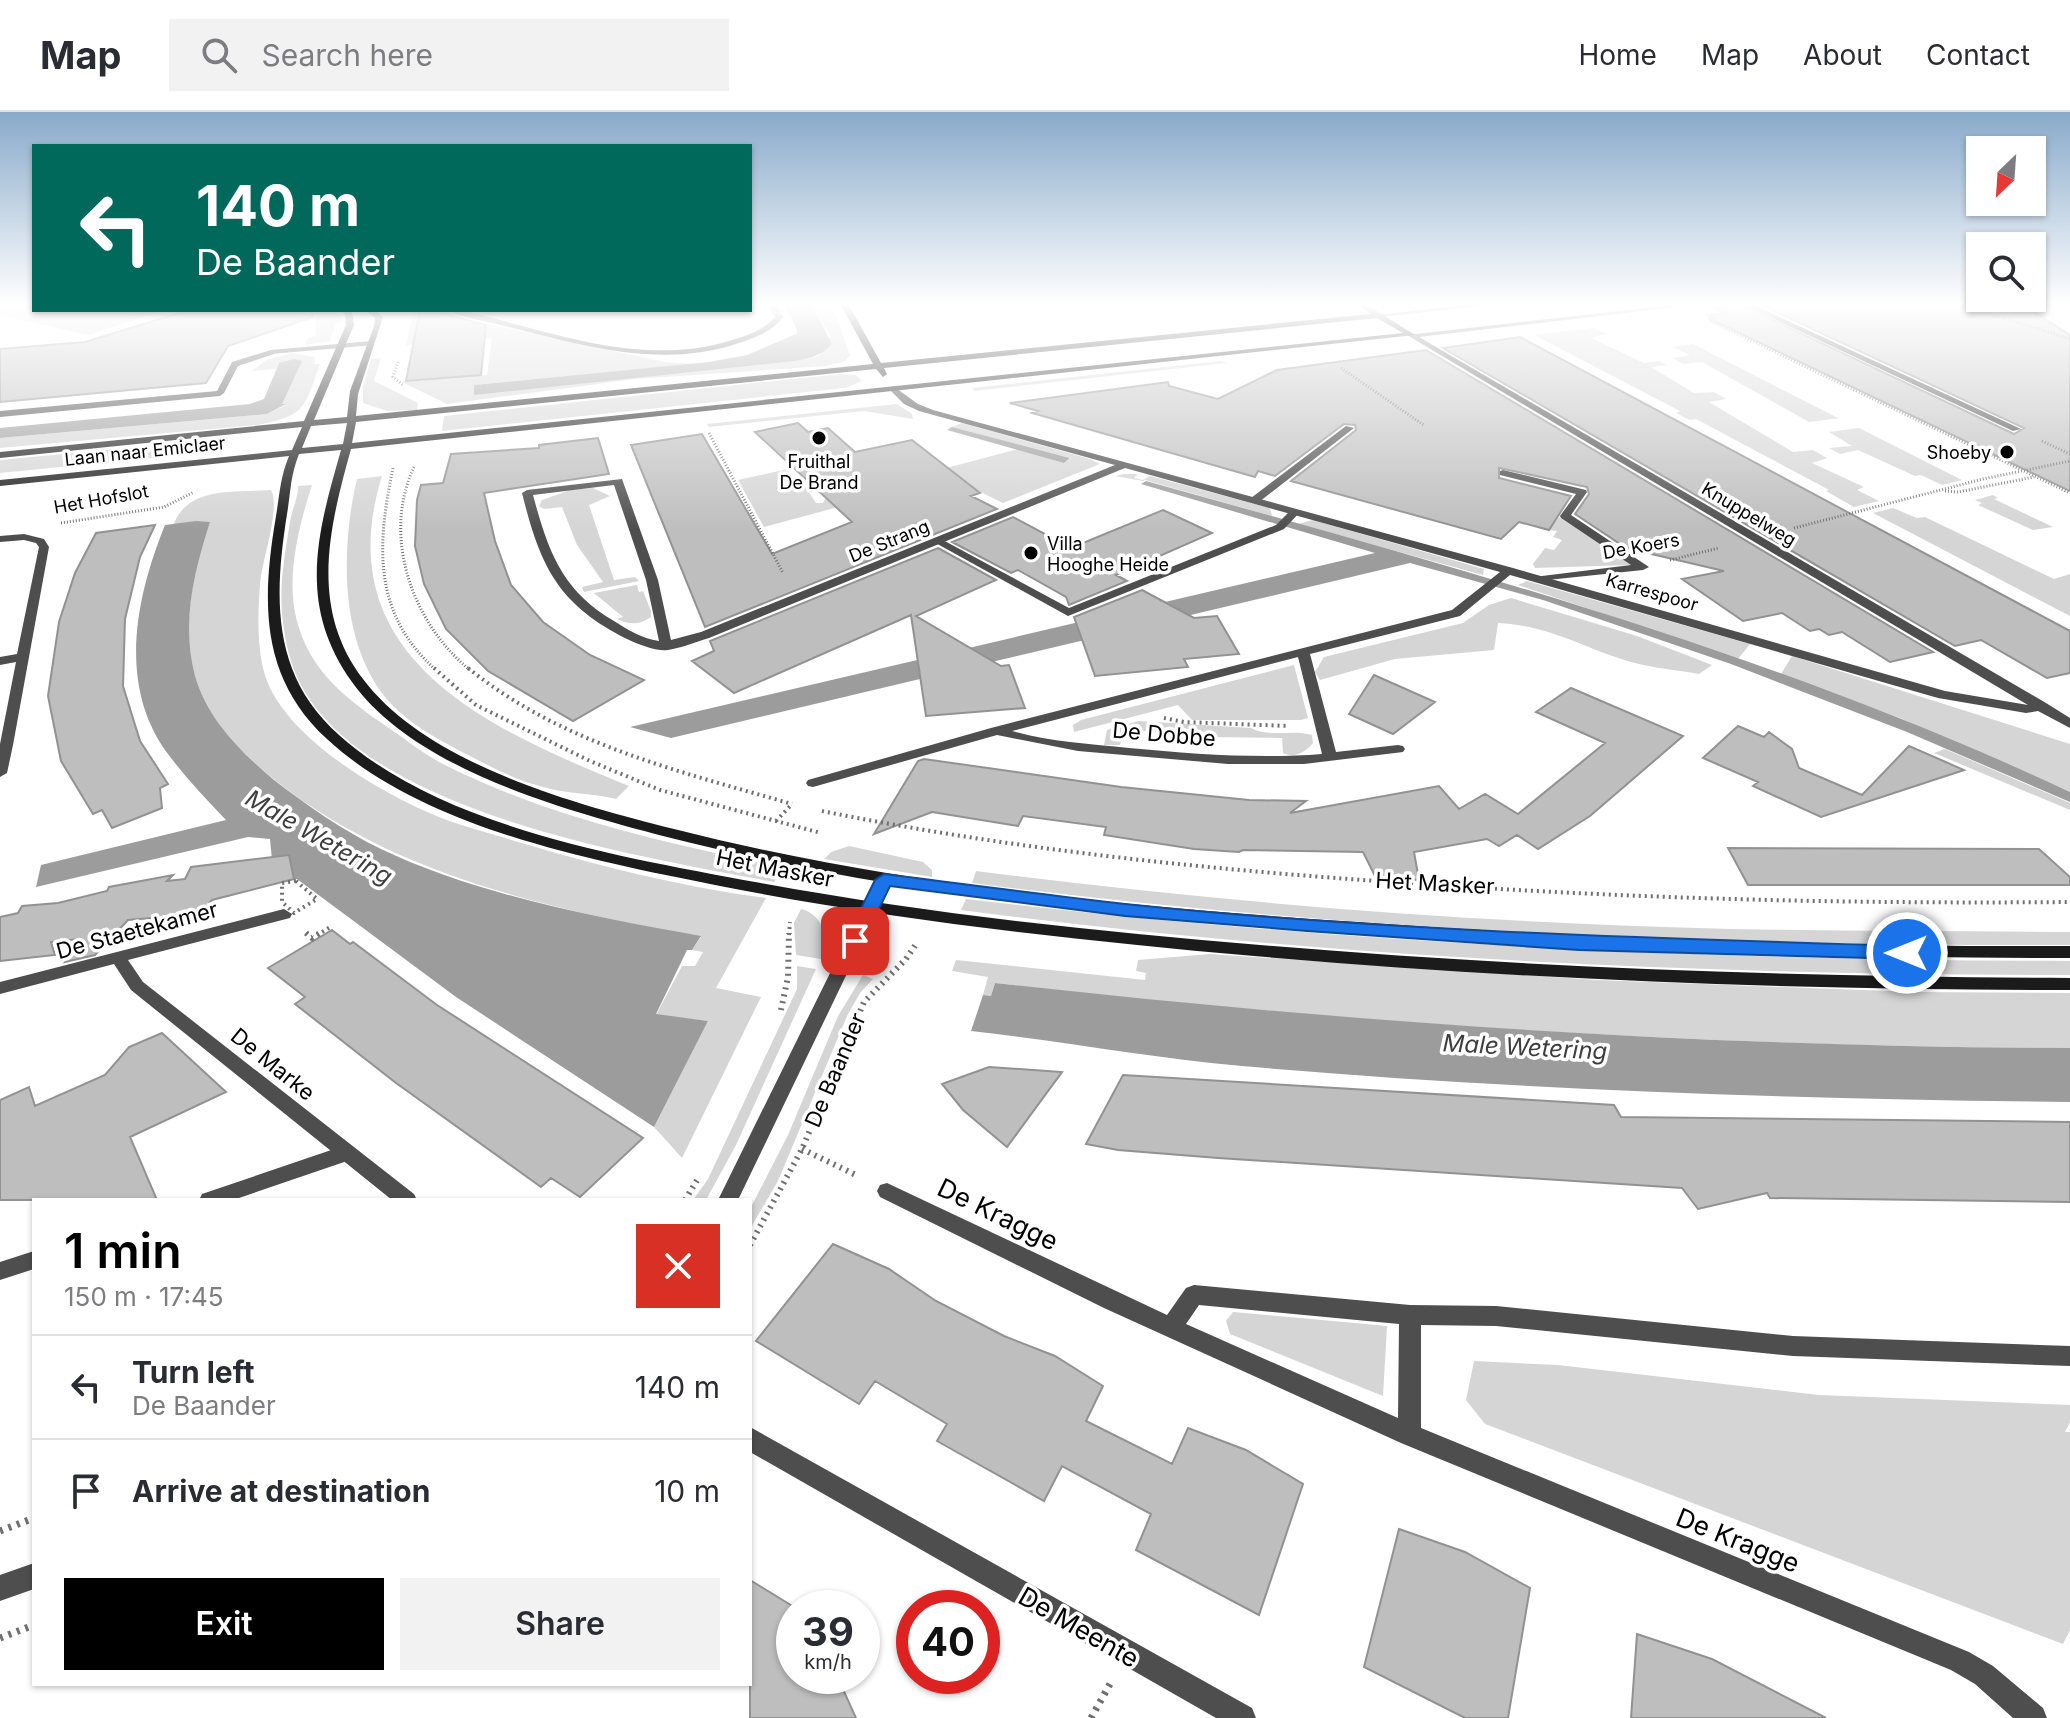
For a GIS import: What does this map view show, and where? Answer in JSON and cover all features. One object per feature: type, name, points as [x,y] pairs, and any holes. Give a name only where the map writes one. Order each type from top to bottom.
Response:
[{"type":"street","points":[[0,414],[220,393],[227,380]]},
{"type":"street","points":[[294,451],[327,380]]},
{"type":"street","name":"Het Masker","points":[[358,380],[353,394],[354,421],[323,530],[319,575],[325,619],[337,648],[360,685],[420,737],[469,765],[592,812],[810,866],[884,880],[1141,911],[1579,943],[1847,953],[2070,952]]},
{"type":"street","name":"Laan naar Emiclaer","points":[[0,455],[750,380]]},
{"type":"street","points":[[887,380],[893,389]]},
{"type":"street","name":"Laan naar Emiclaer","points":[[0,483],[979,380]]},
{"type":"street","name":"Knuppelweg","points":[[1487,380],[2070,724]]},
{"type":"street","points":[[1910,380],[2016,429]]},
{"type":"street","name":"Karrespoor","points":[[893,389],[914,408],[1296,511],[1500,578],[1542,579],[1943,695],[2026,709],[2041,706]]},
{"type":"street","points":[[1255,500],[1349,428]]},
{"type":"street","name":"Het Masker","points":[[294,451],[284,479],[285,496],[272,600],[274,634],[282,668],[303,705],[337,741],[387,776],[444,805],[518,832],[616,859],[793,895],[928,918],[1308,954],[1577,973],[2070,984]]},
{"type":"street","name":"De Strang","points":[[666,647],[705,635],[1125,464]]},
{"type":"street","points":[[1503,473],[1582,492],[1565,516],[1644,567]]},
{"type":"street","points":[[618,481],[652,580],[666,647],[625,634],[580,604],[555,571],[537,533],[527,493],[618,481]]},
{"type":"street","points":[[937,541],[1068,612],[1280,527],[1296,511]]},
{"type":"street","points":[[0,539],[24,537],[40,541],[44,547],[21,657],[13,721],[0,773]]},
{"type":"street","name":"De Koers","points":[[1542,579],[1644,567]]},
{"type":"street","name":"De Dobbe","points":[[813,783],[996,731],[1456,613],[1500,578]]},
{"type":"street","points":[[1303,653],[1330,757]]},
{"type":"street","points":[[0,661],[21,657]]},
{"type":"street","name":"De Dobbe","points":[[996,731],[1034,743],[1217,762],[1282,762],[1398,749]]},
{"type":"street","name":"De Baander","points":[[729,1198],[884,880]]},
{"type":"street","name":"De Staetekamer","points":[[0,988],[284,914]]},
{"type":"street","name":"De Marke","points":[[118,958],[137,986],[404,1198]]},
{"type":"street","points":[[215,1198],[346,1153]]},
{"type":"street","name":"De Kragge","points":[[887,1191],[1112,1301],[1409,1435],[1960,1661],[1984,1675],[2033,1718]]},
{"type":"street","points":[[0,1271],[32,1261]]},
{"type":"street","points":[[1172,1326],[1194,1295],[1410,1315],[1496,1316],[1793,1346],[2070,1356]]},
{"type":"street","points":[[1409,1435],[1410,1315]]},
{"type":"street","name":"De Meente","points":[[752,1440],[1242,1718]]},
{"type":"street","points":[[0,1588],[32,1577]]},
{"type":"path","points":[[1358,380],[1425,426]]},
{"type":"path","points":[[1833,380],[2070,493]]},
{"type":"path","points":[[399,390],[422,400],[426,405],[424,413]]},
{"type":"path","points":[[706,427],[783,574]]},
{"type":"path","points":[[1782,531],[1937,490],[2070,461]]},
{"type":"path","name":"Het Masker","points":[[393,467],[384,511],[382,554],[389,607],[426,661],[476,705],[660,790],[830,835],[810,866]]},
{"type":"path","points":[[1937,490],[1958,492],[2035,476]]},
{"type":"path","name":"Het Hofslot","points":[[24,537],[79,519],[164,507],[198,489]]},
{"type":"path","name":"De Koers","points":[[1644,567],[1731,545]]},
{"type":"path","points":[[1161,718],[1184,722],[1322,727]]},
{"type":"path","points":[[776,1020],[783,1006],[789,975],[787,958],[793,895]]},
{"type":"path","name":"De Baander","points":[[752,1241],[802,1149],[864,1002],[906,959],[928,918]]},
{"type":"path","points":[[312,938],[332,926]]},
{"type":"path","points":[[802,1149],[887,1191]]},
{"type":"path","points":[[686,1198],[704,1169]]},
{"type":"path","points":[[0,1531],[32,1519]]},
{"type":"path","points":[[0,1638],[32,1626]]},
{"type":"shaded area","points":[[280,380],[314,380],[301,408],[273,422],[0,448],[0,438],[267,414],[286,405],[281,405]]},
{"type":"shaded area","points":[[365,380],[374,380],[418,403],[417,410],[387,411],[363,403]]},
{"type":"shaded area","points":[[527,380],[474,385],[474,395],[628,380],[447,404],[402,382]]},
{"type":"shaded area","points":[[784,380],[862,381],[845,388],[442,431],[444,416]]},
{"type":"shaded area","points":[[1046,380],[1074,380],[974,391],[972,388]]},
{"type":"shaded area","points":[[1620,380],[1672,380],[1694,393],[1714,392],[1726,399],[1709,402],[1793,452],[1813,450],[1827,458],[1812,463],[1864,487],[1857,490],[1879,501],[1854,507],[1826,491],[1829,490],[1696,419],[1690,420],[1676,413],[1680,411]]},
{"type":"shaded area","points":[[1734,380],[1763,380],[1840,418],[1809,422]]},
{"type":"shaded area","points":[[897,404],[912,414],[913,419],[864,411],[709,427],[707,424]]},
{"type":"shaded area","points":[[962,423],[1100,464],[1003,503],[954,479],[943,469],[1018,449],[1064,463],[1071,458],[952,427]]},
{"type":"shaded area","points":[[1859,428],[1962,480],[1942,485],[1858,450],[1840,454],[1829,448],[1852,446],[1829,432]]},
{"type":"shaded area","points":[[220,439],[213,452],[0,473],[0,460]]},
{"type":"shaded area","points":[[788,469],[790,474],[786,479],[799,477],[816,503],[823,503],[826,497],[842,506],[764,527],[738,480]]},
{"type":"shaded area","points":[[1138,474],[1134,478],[1143,480],[1150,476],[1270,508],[1272,516],[1145,480],[1143,481],[1115,476]]},
{"type":"shaded area","points":[[382,476],[371,540],[377,594],[399,640],[433,679],[476,712],[525,740],[629,786],[616,799],[552,789],[506,774],[424,731],[385,697],[370,674],[359,648],[348,592],[347,563],[348,534],[357,479]]},
{"type":"shaded area","points":[[312,485],[295,556],[295,610],[299,628],[313,659],[345,695],[427,755],[482,782],[609,827],[784,868],[774,882],[572,840],[496,817],[425,788],[363,752],[316,708],[289,654],[285,636],[282,587],[290,522],[298,486]]},
{"type":"shaded area","points":[[593,488],[610,496],[589,505],[614,580],[635,577],[639,581],[584,592],[582,587],[603,582],[577,545],[562,507],[544,509],[539,506],[542,500],[570,490]]},
{"type":"shaded area","points":[[271,490],[274,508],[261,574],[259,605],[263,668],[272,692],[287,714],[331,756],[384,790],[464,826],[641,875],[766,898],[716,988],[761,997],[682,1158],[654,1127],[708,1021],[656,1015],[682,966],[695,966],[703,952],[692,950],[701,937],[533,901],[424,865],[372,842],[323,814],[276,781],[234,742],[215,719],[194,673],[189,630],[193,586],[210,522],[173,526],[180,513],[201,497]]},
{"type":"shaded area","points":[[1993,495],[1998,498],[1994,499],[2053,527],[2033,530],[1978,505],[1982,503],[1975,500]]},
{"type":"shaded area","points":[[1893,508],[1917,518],[1925,517],[2054,579],[2070,574],[2070,616],[1873,513]]},
{"type":"shaded area","points":[[1559,517],[1631,565],[1535,568],[1533,564],[1545,548],[1554,550],[1562,540],[1553,537],[1557,531],[1549,530]]},
{"type":"shaded area","points":[[1313,520],[1484,569],[1483,575],[1298,524]]},
{"type":"shaded area","points":[[1527,581],[1750,644],[1738,659],[1518,585]]},
{"type":"shaded area","points":[[637,585],[639,592],[643,591],[651,611],[651,617],[639,623],[617,619],[623,617],[594,593]]},
{"type":"shaded area","points":[[1511,598],[1637,636],[1712,665],[1699,674],[1647,666],[1535,628],[1498,623],[1494,650],[1395,659],[1320,680],[1315,672],[1324,657],[1463,623],[1489,605]]},
{"type":"shaded area","points":[[1792,656],[2070,744],[2070,792],[1900,718],[1781,674]]},
{"type":"shaded area","points":[[1294,665],[1308,718],[1192,720],[1178,705],[1074,732],[1073,725],[1081,720]]},
{"type":"shaded area","points":[[1138,721],[1304,733],[1312,735],[1313,743],[1303,752],[1291,755],[1283,753],[1282,738],[1204,737],[1125,729],[1120,745],[1104,745],[1107,730]]},
{"type":"shaded area","points":[[1945,749],[2070,803],[2070,810],[1934,753]]},
{"type":"shaded area","points":[[849,846],[923,862],[932,870],[932,877],[824,859],[831,852]]},
{"type":"shaded area","points":[[976,871],[1164,893],[1353,910],[1542,922],[1731,929],[2070,932],[2070,945],[1657,938],[1382,924],[1245,913],[972,883]]},
{"type":"shaded area","points":[[966,899],[1241,927],[1517,946],[1793,957],[2070,961],[2070,975],[1793,972],[1376,952],[1099,927],[961,910]]},
{"type":"shaded area","points":[[801,909],[815,916],[823,929],[825,944],[821,959],[796,955],[794,923]]},
{"type":"shaded area","points":[[1210,954],[1597,980],[1914,992],[2070,993],[2070,1048],[1801,1043],[1532,1030],[1263,1010],[995,983],[991,996],[983,995],[988,977],[952,971],[956,960],[1145,980],[1146,973],[1136,971],[1138,960]]},
{"type":"shaded area","points":[[797,966],[816,969],[736,1145],[707,1198],[694,1198],[708,1179],[797,989]]},
{"type":"shaded area","points":[[863,975],[873,979],[860,993],[847,1016],[778,1181],[752,1226],[752,1205],[788,1135],[838,1016]]},
{"type":"shaded area","points":[[1233,1312],[1387,1326],[1383,1396],[1230,1334],[1226,1321]]},
{"type":"shaded area","points":[[1474,1361],[1558,1365],[1819,1395],[2070,1405],[2070,1422],[2065,1432],[2070,1432],[2070,1630],[2063,1644],[1485,1424],[1466,1400]]},
{"type":"water","points":[[272,380],[293,380],[282,404],[286,404],[267,414],[0,438],[0,428],[250,404],[264,399]]},
{"type":"water","points":[[526,380],[614,380],[474,395],[474,385]]},
{"type":"water","points":[[952,427],[1070,458],[1064,463],[947,430]]},
{"type":"water","points":[[1146,481],[1498,581],[1730,655],[1958,742],[2070,792],[2070,802],[1907,732],[1731,664],[1543,600],[1410,563],[671,738],[630,727],[1375,553],[1141,484]]},
{"type":"water","name":"Male Wetering","points":[[210,522],[199,560],[189,617],[195,676],[200,692],[227,734],[274,780],[367,842],[456,879],[538,903],[701,936],[692,950],[687,950],[656,1014],[708,1021],[654,1127],[456,997],[297,879],[274,881],[270,839],[248,837],[36,887],[41,865],[226,820],[165,750],[150,724],[141,696],[137,668],[136,639],[140,610],[146,581],[165,525]]},
{"type":"water","name":"Male Wetering","points":[[995,983],[1263,1010],[1532,1030],[1801,1043],[2070,1048],[2070,1102],[1655,1092],[1448,1081],[1208,1063],[971,1031],[983,995],[991,996]]},
{"type":"building","points":[[0,380],[208,380],[206,383],[0,402]]},
{"type":"building","points":[[1257,380],[1476,380],[1933,652],[1890,662],[1842,632],[1829,635],[1819,629],[1810,631],[1782,613],[1743,621],[1682,579],[1724,571],[1626,548],[1575,514],[1589,494],[1587,487],[1499,468],[1499,478],[1571,496],[1549,530],[1519,522],[1501,539],[1291,481],[1356,430],[1355,425],[1344,424],[1275,476],[1258,471],[1255,477],[1032,413],[1038,411],[1010,403],[1168,382],[1169,386],[1218,399]]},
{"type":"building","points":[[1498,380],[1600,380],[2070,631],[2070,673],[2047,678],[1981,640],[1955,646]]},
{"type":"building","points":[[1838,380],[1900,380],[2014,434],[2024,428],[1921,380],[2070,380],[2070,491]]},
{"type":"building","points":[[798,423],[808,432],[828,428],[855,452],[912,440],[980,493],[971,496],[997,509],[705,627],[631,445],[702,434],[772,554],[852,522],[755,432]]},
{"type":"building","points":[[598,438],[609,474],[484,493],[495,541],[511,585],[543,622],[590,655],[644,680],[573,721],[488,671],[446,629],[424,584],[415,546],[417,500],[421,485],[443,483],[451,454],[539,448],[539,445]]},
{"type":"building","name":"Villa Hooghe Heide","points":[[1163,510],[1212,533],[1116,575],[1127,581],[1069,605],[1066,597],[1018,570],[1011,573],[952,542],[1013,517],[1071,548]]},
{"type":"building","points":[[155,525],[140,557],[125,619],[123,686],[140,741],[168,784],[160,788],[162,808],[112,828],[102,810],[93,814],[61,761],[48,696],[59,622],[75,573],[96,533]]},
{"type":"building","points":[[938,548],[996,580],[916,616],[1001,666],[1009,665],[1025,708],[926,716],[911,615],[734,693],[692,661],[714,651],[710,641]]},
{"type":"building","points":[[1142,590],[1194,618],[1217,616],[1239,654],[1184,659],[1188,667],[1095,676],[1074,617]]},
{"type":"building","points":[[1374,675],[1435,702],[1393,734],[1349,714]]},
{"type":"building","points":[[1571,688],[1683,736],[1590,816],[1538,849],[1517,835],[1499,846],[1487,839],[1414,852],[1419,880],[1376,878],[1363,852],[1194,849],[1104,835],[1106,827],[1023,816],[1018,826],[932,812],[874,834],[918,761],[924,759],[1121,787],[1249,800],[1306,801],[1290,813],[1439,786],[1459,809],[1485,794],[1518,814],[1605,743],[1536,712]]},
{"type":"building","points":[[1738,726],[1764,737],[1769,732],[1792,749],[1799,768],[1862,795],[1909,746],[1964,770],[1821,817],[1753,786],[1758,782],[1703,758]]},
{"type":"building","points":[[1728,848],[2039,849],[2070,877],[2070,885],[1748,885]]},
{"type":"building","points":[[289,855],[294,879],[212,900],[199,914],[128,920],[95,955],[65,962],[79,939],[51,942],[55,955],[0,961],[0,917],[18,913],[22,906],[58,903],[107,891],[109,887],[173,875],[167,881],[185,879],[191,867]]},
{"type":"building","points":[[332,930],[350,944],[353,942],[437,1005],[643,1138],[580,1197],[551,1178],[541,1187],[396,1083],[295,1004],[305,997],[268,968]]},
{"type":"building","points":[[162,1033],[226,1092],[130,1137],[156,1198],[0,1200],[0,1100],[29,1087],[35,1106],[105,1075],[129,1047]]},
{"type":"building","points":[[989,1067],[1062,1072],[1007,1147],[963,1110],[942,1084]]},
{"type":"building","points":[[1123,1075],[1614,1105],[1621,1117],[2070,1122],[2070,1202],[1770,1198],[1767,1193],[1698,1209],[1682,1188],[1218,1158],[1118,1150],[1086,1144]]},
{"type":"building","points":[[833,1244],[889,1269],[936,1301],[1004,1336],[1055,1356],[1103,1386],[1086,1421],[1172,1464],[1188,1428],[1246,1450],[1303,1484],[1259,1615],[1136,1550],[1151,1514],[1062,1466],[1044,1501],[937,1441],[947,1424],[875,1381],[859,1404],[756,1341]]},
{"type":"building","points":[[1399,1529],[1465,1552],[1530,1588],[1508,1718],[1465,1718],[1364,1667]]},
{"type":"building","points":[[752,1581],[776,1596],[776,1694],[845,1694],[856,1718],[750,1718]]},
{"type":"building","points":[[1637,1634],[1712,1659],[1826,1718],[1631,1718]]},
{"type":"place","name":"Fruithal De Brand","points":[[819,438]]},
{"type":"place","name":"Shoeby","points":[[2007,452]]},
{"type":"place","name":"Villa Hooghe Heide","points":[[1031,553]]},
{"type":"route","points":[[855,941],[884,880],[1125,910],[1307,925],[1579,943],[1907,953]]}]
